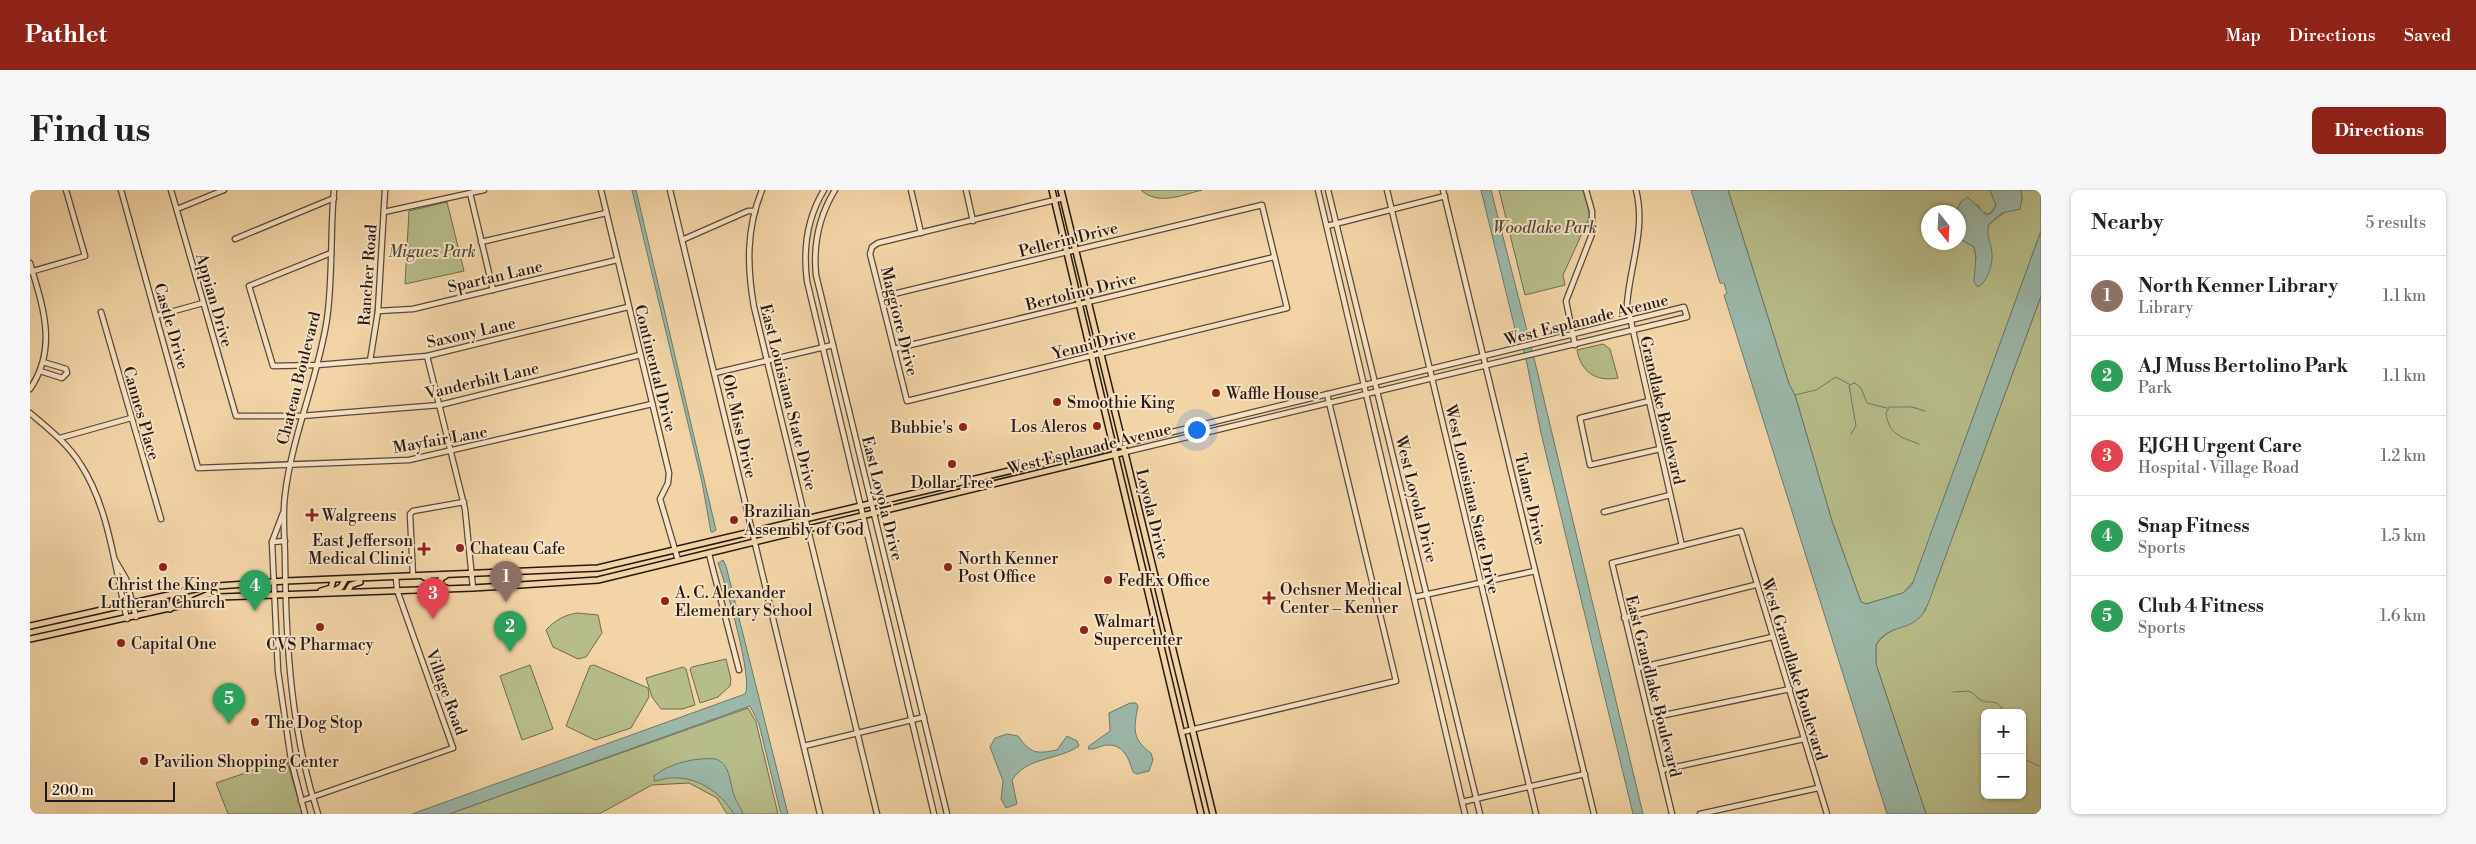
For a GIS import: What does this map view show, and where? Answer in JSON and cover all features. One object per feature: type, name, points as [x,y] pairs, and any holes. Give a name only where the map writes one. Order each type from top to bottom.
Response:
[{"type":"main road","name":"Loyola Drive","points":[[1052,190],[1202,814]]},
{"type":"main road","name":"Loyola Drive","points":[[1062,190],[1213,814]]},
{"type":"main road","points":[[1109,426],[1118,424]]},
{"type":"main road","name":"West Esplanade Avenue","points":[[30,626],[211,587],[285,581],[583,570],[753,533],[1122,444]]},
{"type":"main road","name":"West Esplanade Avenue","points":[[30,639],[136,617],[219,597],[474,588],[587,582],[611,578],[678,560],[909,506],[1125,452]]},
{"type":"main road","points":[[1048,462],[1050,471]]},
{"type":"main road","points":[[1002,473],[1004,482]]},
{"type":"main road","points":[[956,484],[958,494]]},
{"type":"main road","points":[[906,496],[909,506]]},
{"type":"main road","points":[[649,556],[657,566]]},
{"type":"main road","points":[[611,578],[611,571],[616,564]]},
{"type":"main road","points":[[446,589],[440,585],[440,580],[448,574]]},
{"type":"main road","points":[[421,576],[430,580],[430,586],[424,589]]},
{"type":"main road","points":[[347,592],[354,583],[374,578]]},
{"type":"main road","points":[[311,594],[331,588],[333,580]]},
{"type":"main road","points":[[329,593],[341,587],[345,580]]},
{"type":"main road","points":[[219,597],[227,587],[241,585]]},
{"type":"main road","points":[[185,605],[209,594],[211,587]]},
{"type":"main road","points":[[170,608],[170,603],[175,598],[196,589]]},
{"type":"main road","points":[[44,623],[48,636]]},
{"type":"main road","points":[[1162,651],[1173,649]]},
{"type":"main road","points":[[1199,804],[1210,802]]},
{"type":"street","points":[[31,272],[85,256],[66,190]]},
{"type":"street","name":"Castle Drive","points":[[121,190],[198,468]]},
{"type":"street","name":"Appian Drive","points":[[171,190],[236,416]]},
{"type":"street","points":[[177,209],[224,190]]},
{"type":"street","name":"Chateau Boulevard","points":[[306,814],[291,760],[278,671],[272,542],[283,512],[290,464],[327,316],[334,190]]},
{"type":"street","name":"Rancher Road","points":[[370,361],[378,311],[385,190]]},
{"type":"street","points":[[450,190],[452,198]]},
{"type":"street","points":[[384,212],[484,190]]},
{"type":"street","name":"Continental Drive","points":[[600,190],[669,473],[668,483],[660,499],[678,560]]},
{"type":"street","name":"Ole Miss Drive","points":[[670,190],[820,814]]},
{"type":"street","name":"East Louisiana State Drive","points":[[762,190],[755,211],[749,241],[748,275],[754,307],[877,814]]},
{"type":"street","name":"East Loyola Drive","points":[[824,190],[811,218],[805,259],[808,281],[934,814]]},
{"type":"street","name":"East Loyola Drive","points":[[835,190],[820,222],[815,255],[816,275],[947,814]]},
{"type":"street","points":[[911,190],[920,233],[1064,198]]},
{"type":"street","points":[[966,190],[973,221]]},
{"type":"street","name":"West Loyola Drive","points":[[1318,190],[1465,814]]},
{"type":"street","name":"West Loyola Drive","points":[[1328,190],[1379,392],[1480,814]]},
{"type":"street","name":"West Louisiana State Drive","points":[[1387,190],[1536,814]]},
{"type":"street","name":"Tulane Drive","points":[[1443,190],[1594,814]]},
{"type":"street","points":[[1575,345],[1566,301],[1592,234],[1592,211],[1586,190]]},
{"type":"street","name":"Grandlake Boulevard","points":[[1636,190],[1641,207],[1640,233],[1629,280],[1627,304],[1629,322],[1682,546]]},
{"type":"street","points":[[470,193],[493,290]]},
{"type":"street","points":[[1327,226],[1445,196]]},
{"type":"street","points":[[235,239],[334,198]]},
{"type":"street","name":"Pellerin Drive","points":[[881,297],[1262,205],[1274,257]]},
{"type":"street","points":[[682,240],[748,211],[755,211]]},
{"type":"street","points":[[482,242],[606,213]]},
{"type":"street","name":"Maggiore Drive","points":[[907,402],[870,254],[872,247],[878,243],[920,233]]},
{"type":"street","name":"Saxony Lane","points":[[331,253],[249,286],[273,366],[316,365],[427,356],[628,307]]},
{"type":"street","name":"Bertolino Drive","points":[[894,349],[1274,257]]},
{"type":"street","name":"Yenni Drive","points":[[907,402],[1287,308],[1274,257]]},
{"type":"street","name":"Spartan Lane","points":[[378,311],[412,309],[617,260]]},
{"type":"street","points":[[30,263],[45,316],[46,349],[40,372],[30,389]]},
{"type":"street","points":[[156,316],[203,303]]},
{"type":"street","name":"West Esplanade Avenue","points":[[1122,444],[1684,308],[1687,317],[1432,380],[1125,452]]},
{"type":"street","name":"Cannes Place","points":[[101,312],[161,520]]},
{"type":"street","points":[[715,373],[833,345]]},
{"type":"street","name":"Vanderbilt Lane","points":[[236,416],[301,416],[440,405],[640,355]]},
{"type":"street","points":[[427,356],[464,502],[470,535],[474,588]]},
{"type":"street","points":[[40,372],[62,378],[67,373],[66,370],[43,362]]},
{"type":"street","points":[[1182,732],[1396,681],[1327,394]]},
{"type":"street","points":[[1649,401],[1580,418],[1590,465],[1660,449]]},
{"type":"street","name":"Mayfair Lane","points":[[198,468],[409,460],[452,452],[652,404]]},
{"type":"street","points":[[30,413],[60,438],[88,475],[100,506],[127,619]]},
{"type":"street","points":[[60,438],[131,418]]},
{"type":"street","points":[[1604,512],[1670,495]]},
{"type":"street","points":[[412,576],[410,514],[414,511],[464,502]]},
{"type":"street","name":"Chateau Boulevard","points":[[283,512],[289,670],[302,757],[318,814]]},
{"type":"street","name":"West Grandlake Boulevard","points":[[1682,546],[1741,531],[1755,584],[1790,689],[1827,814]]},
{"type":"street","points":[[272,542],[285,541]]},
{"type":"street","name":"East Grandlake Boulevard","points":[[1672,814],[1612,563],[1682,546]]},
{"type":"street","points":[[709,554],[739,670]]},
{"type":"street","points":[[114,559],[126,580],[136,617]]},
{"type":"street","points":[[1415,597],[1535,571]]},
{"type":"street","name":"Village Road","points":[[301,801],[453,748],[397,590],[396,577]]},
{"type":"street","points":[[1624,618],[1755,584]]},
{"type":"street","points":[[1638,668],[1772,637]]},
{"type":"street","points":[[278,671],[289,670]]},
{"type":"street","points":[[1650,718],[1790,689]]},
{"type":"street","points":[[804,746],[924,717]]},
{"type":"street","points":[[1662,770],[1804,739]]},
{"type":"street","points":[[288,744],[299,741]]},
{"type":"street","points":[[291,760],[302,757]]},
{"type":"street","points":[[1462,802],[1584,774]]},
{"type":"street","points":[[1700,814],[1818,788]]},
{"type":"green space","points":[[1141,190],[1202,190],[1170,198],[1162,198],[1148,195]]},
{"type":"green space","name":"Woodlake Park","points":[[1499,190],[1584,190],[1590,216],[1563,275],[1565,285],[1525,295]]},
{"type":"green space","points":[[1728,190],[1990,190],[1996,205],[1990,214],[1982,212],[1978,205],[1961,202],[1960,205],[1921,205],[1921,250],[1966,250],[1966,242],[1974,247],[1981,285],[1990,266],[1987,232],[1989,224],[2022,199],[2021,190],[2041,190],[2041,231],[1914,581],[1903,593],[1866,604],[1861,602],[1832,521],[1795,395],[1789,384]]},
{"type":"green space","name":"Miguez Park","points":[[447,202],[464,271],[405,284],[409,211]]},
{"type":"green space","points":[[2041,296],[2041,814],[1926,814],[1876,664],[1876,645],[1881,639],[1886,634],[1919,617],[1925,611]]},
{"type":"green space","points":[[1603,344],[1610,349],[1618,378],[1596,377],[1586,370],[1579,358],[1577,350]]},
{"type":"green space","points":[[577,613],[598,615],[602,633],[586,657],[578,659],[553,647],[546,630],[560,618]]},
{"type":"green space","points":[[726,659],[731,679],[730,686],[718,697],[700,703],[690,669]]},
{"type":"green space","points":[[530,665],[553,729],[522,740],[500,676]]},
{"type":"green space","points":[[594,665],[648,688],[649,697],[631,728],[595,740],[566,726],[590,666]]},
{"type":"green space","points":[[683,667],[686,669],[695,705],[682,709],[661,709],[652,697],[646,678]]},
{"type":"green space","points":[[748,708],[756,722],[778,814],[727,814],[717,798],[689,783],[652,785],[599,814],[449,814]]},
{"type":"green space","points":[[286,759],[303,814],[228,814],[216,783]]},
{"type":"shaded area","points":[[632,190],[636,190],[716,530],[713,532],[711,532],[702,482]]},
{"type":"shaded area","points":[[1481,190],[1491,190],[1535,362],[1643,814],[1633,814],[1541,433],[1527,364],[1522,344],[1516,333]]},
{"type":"shaded area","points":[[1691,190],[1728,190],[1789,384],[1795,395],[1832,521],[1861,602],[1866,604],[1903,593],[1912,585],[2041,231],[2041,296],[1928,603],[1919,618],[1886,634],[1876,645],[1876,664],[1926,814],[1887,814],[1724,295],[1727,293],[1724,283],[1720,283]]},
{"type":"shaded area","points":[[1990,190],[2021,190],[2020,209],[2002,213],[1989,224],[1988,232],[1992,259],[1987,277],[1978,287],[1974,282],[1976,256],[1974,247],[1966,242],[1966,205],[1960,205],[1968,197],[1986,215],[1992,213],[1996,205]]},
{"type":"shaded area","points":[[723,560],[788,814],[781,814],[759,724],[750,706],[449,814],[412,814],[745,694],[747,686],[746,671],[732,609],[718,563]]},
{"type":"shaded area","points":[[1130,703],[1136,703],[1138,706],[1135,726],[1137,738],[1151,753],[1153,760],[1149,771],[1137,774],[1133,772],[1125,754],[1119,748],[1108,745],[1088,749],[1089,746],[1110,731],[1109,713]]},
{"type":"shaded area","points":[[1007,734],[1018,736],[1027,746],[1039,752],[1057,750],[1067,736],[1077,741],[1079,746],[1034,763],[1019,772],[1012,780],[1017,804],[1006,808],[1001,799],[1003,781],[990,747],[995,738]]},
{"type":"shaded area","points":[[716,759],[724,765],[729,774],[732,790],[743,814],[734,814],[721,798],[698,782],[679,778],[654,781],[654,776],[660,771],[675,764],[692,760]]},
{"type":"waterway","points":[[1795,395],[1816,390],[1836,377],[1849,384]]},
{"type":"waterway","points":[[1851,434],[1856,426],[1849,385],[1855,383],[1861,388],[1867,403],[1887,408]]},
{"type":"waterway","points":[[1919,444],[1901,437],[1893,431],[1886,413],[1889,407],[1912,407],[1925,411]]},
{"type":"waterway","points":[[1953,692],[1969,691],[1983,701],[1996,703],[2001,709]]},
{"type":"waterway","points":[[2026,760],[2041,767]]},
{"type":"place","name":"Waffle House","points":[[1216,393]]},
{"type":"place","name":"Smoothie King","points":[[1057,402]]},
{"type":"place","name":"Los Aleros","points":[[1097,426]]},
{"type":"place","name":"Bubbie's","points":[[963,427]]},
{"type":"place","name":"Dollar Tree","points":[[952,464]]},
{"type":"place","name":"Walgreens","points":[[312,515]]},
{"type":"place","name":"Brazilian Assembly of God","points":[[734,520]]},
{"type":"place","name":"Chateau Cafe","points":[[460,548]]},
{"type":"place","name":"East Jefferson Medical Clinic","points":[[424,549]]},
{"type":"place","name":"Christ the King Lutheran Church","points":[[163,567]]},
{"type":"place","name":"North Kenner Post Office","points":[[948,567]]},
{"type":"place","name":"FedEx Office","points":[[1108,580]]},
{"type":"place","name":"Ochsner Medical Center – Kenner","points":[[1269,598]]},
{"type":"place","name":"A. C. Alexander Elementary School","points":[[665,601]]},
{"type":"place","name":"North Kenner Library","points":[[506,602]]},
{"type":"place","name":"Snap Fitness","points":[[255,611]]},
{"type":"place","name":"EJGH Urgent Care","points":[[433,619]]},
{"type":"place","name":"CVS Pharmacy","points":[[320,627]]},
{"type":"place","name":"Walmart Supercenter","points":[[1084,630]]},
{"type":"place","name":"Capital One","points":[[121,643]]},
{"type":"place","name":"A J Muss Bertolino Park","points":[[510,652]]},
{"type":"place","name":"The Dog Stop","points":[[255,722]]},
{"type":"place","name":"Club 4 Fitness","points":[[229,724]]},
{"type":"place","name":"Pavilion Shopping Center","points":[[144,761]]}]
